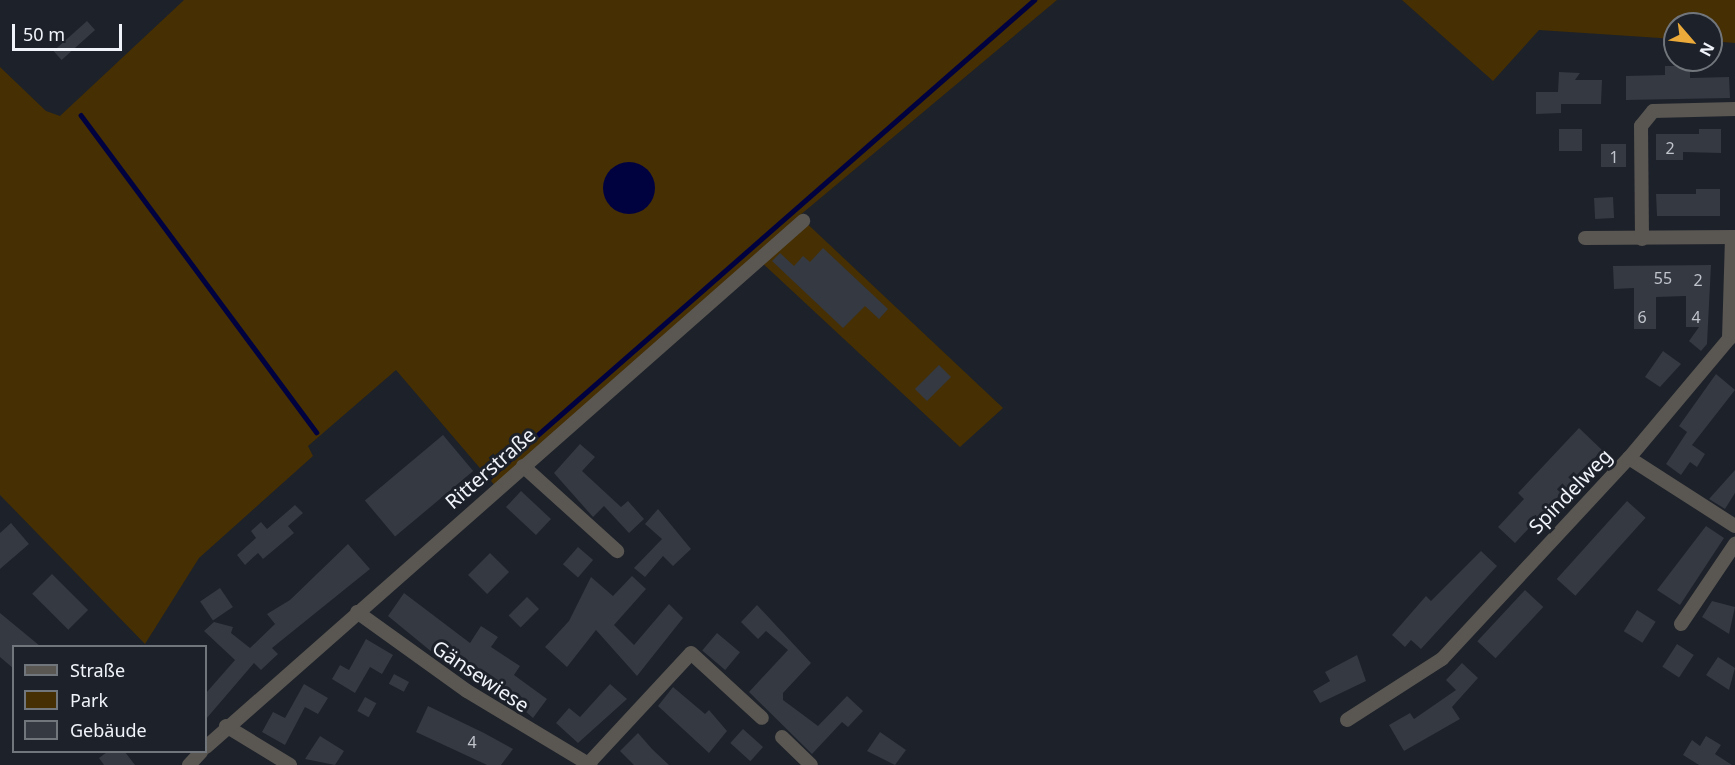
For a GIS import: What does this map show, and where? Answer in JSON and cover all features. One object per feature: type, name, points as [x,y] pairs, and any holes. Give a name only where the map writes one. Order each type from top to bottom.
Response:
[{"type":"street","points":[[1642,239],[1641,126],[1653,111],[1735,109]]},
{"type":"street","name":"Ritterstraße","points":[[207,746],[226,726],[803,221]]},
{"type":"street","points":[[1585,238],[1734,237]]},
{"type":"street","name":"Spindelweg","points":[[1347,720],[1442,659],[1629,458],[1729,339],[1734,237]]},
{"type":"street","points":[[1629,458],[1735,526]]},
{"type":"street","points":[[523,466],[617,551]]},
{"type":"street","points":[[1681,624],[1735,544]]},
{"type":"street","name":"Gänsewiese","points":[[357,612],[467,691],[589,765],[691,653],[762,718]]},
{"type":"street","points":[[226,726],[290,765]]},
{"type":"street","points":[[782,737],[811,765]]},
{"type":"street","points":[[189,765],[200,753]]},
{"type":"green space","points":[[184,0],[1057,0],[799,216],[1003,408],[960,447],[760,261],[497,488],[396,370],[308,446],[313,456],[199,558],[145,644],[0,495],[0,67],[46,111],[60,116]]},
{"type":"green space","points":[[1402,0],[1735,0],[1735,43],[1723,42],[1723,12],[1663,12],[1663,38],[1539,30],[1493,81]]},
{"type":"shaded area","points":[[624,162],[634,162],[648,169],[655,188],[648,207],[634,214],[624,214],[614,210],[607,203],[603,193],[603,183],[607,173],[614,166]]},
{"type":"building","points":[[87,21],[95,30],[62,60],[54,51]]},
{"type":"building","points":[[1559,72],[1580,73],[1575,80],[1602,80],[1601,104],[1561,104],[1561,113],[1536,114],[1536,92],[1558,92]]},
{"type":"building","points":[[1665,72],[1690,72],[1690,78],[1729,77],[1730,98],[1626,100],[1626,76],[1665,75]]},
{"type":"building","points":[[1559,129],[1582,129],[1582,151],[1559,151]]},
{"type":"building","points":[[1699,129],[1721,129],[1721,153],[1683,152],[1683,160],[1656,160],[1656,134],[1699,134]]},
{"type":"building","points":[[1601,144],[1626,144],[1626,167],[1601,167]]},
{"type":"building","points":[[1696,189],[1720,189],[1720,216],[1657,216],[1656,194],[1696,194]]},
{"type":"building","points":[[1613,197],[1614,218],[1595,219],[1594,198]]},
{"type":"building","points":[[823,248],[888,309],[879,319],[865,306],[843,328],[772,261],[780,253],[794,266],[803,256],[810,262]]},
{"type":"building","points":[[1711,265],[1707,344],[1701,351],[1689,341],[1699,327],[1686,327],[1686,296],[1656,297],[1656,329],[1634,329],[1634,288],[1614,289],[1613,266]]},
{"type":"building","points":[[1663,351],[1681,364],[1660,387],[1645,377]]},
{"type":"building","points":[[939,365],[951,377],[927,401],[915,389]]},
{"type":"building","points":[[1716,374],[1735,390],[1692,445],[1705,454],[1697,467],[1690,462],[1681,475],[1666,464],[1687,432],[1679,426]]},
{"type":"building","points":[[1579,428],[1602,450],[1515,543],[1498,527],[1524,499],[1518,493]]},
{"type":"building","points":[[443,435],[473,471],[395,537],[365,501]]},
{"type":"building","points":[[580,444],[595,457],[582,471],[621,507],[628,501],[644,519],[629,533],[604,506],[593,517],[554,473]]},
{"type":"building","points":[[1735,470],[1735,493],[1725,509],[1709,499]]},
{"type":"building","points":[[521,491],[551,519],[536,535],[506,507]]},
{"type":"building","points":[[1627,501],[1646,518],[1575,596],[1557,579]]},
{"type":"building","points":[[295,505],[303,513],[288,526],[294,533],[263,559],[258,553],[245,565],[237,555],[256,538],[251,531],[261,522],[267,529]]},
{"type":"building","points":[[658,509],[691,549],[673,566],[663,556],[645,577],[634,568],[662,539],[645,524]]},
{"type":"building","points":[[11,523],[29,544],[0,569],[0,533]]},
{"type":"building","points":[[1706,526],[1724,538],[1680,605],[1657,590]]},
{"type":"building","points":[[348,544],[370,569],[272,648],[278,654],[261,670],[254,663],[207,718],[207,692],[235,660],[204,631],[214,622],[233,627],[231,633],[250,648],[275,624],[267,614],[290,600]]},
{"type":"building","points":[[578,547],[593,560],[578,577],[563,564]]},
{"type":"building","points":[[1481,551],[1497,566],[1421,649],[1411,640],[1405,647],[1392,635],[1426,596],[1431,601]]},
{"type":"building","points":[[490,553],[509,572],[487,594],[468,575]]},
{"type":"building","points":[[52,574],[88,610],[68,630],[32,594]]},
{"type":"building","points":[[632,576],[646,589],[614,625],[634,645],[669,604],[683,618],[637,676],[596,630],[567,667],[545,647],[569,621],[591,577],[613,596]]},
{"type":"building","points":[[220,588],[233,607],[213,620],[200,601]]},
{"type":"building","points":[[1525,590],[1543,607],[1496,658],[1477,641]]},
{"type":"building","points":[[404,593],[470,643],[481,626],[498,637],[491,647],[520,666],[514,675],[547,699],[533,718],[490,680],[444,649],[438,657],[388,616]]},
{"type":"building","points":[[527,597],[539,609],[521,627],[509,615]]},
{"type":"building","points":[[1712,601],[1735,607],[1729,634],[1702,617]]},
{"type":"building","points":[[757,605],[811,663],[783,693],[783,700],[818,726],[847,696],[863,711],[848,727],[842,722],[812,754],[749,692],[788,650],[766,631],[758,639],[741,622]]},
{"type":"building","points":[[1637,610],[1656,622],[1642,643],[1624,631]]},
{"type":"building","points":[[0,613],[39,645],[12,645],[12,667],[0,657]]},
{"type":"building","points":[[717,633],[740,652],[725,670],[702,651]]},
{"type":"building","points":[[366,639],[393,655],[382,674],[370,667],[355,693],[332,679],[340,665],[349,670]]},
{"type":"building","points":[[1677,644],[1694,655],[1679,678],[1662,667]]},
{"type":"building","points":[[1357,655],[1366,681],[1320,703],[1313,691],[1330,681],[1325,672]]},
{"type":"building","points":[[1718,657],[1735,668],[1729,690],[1706,675]]},
{"type":"building","points":[[1462,663],[1478,678],[1452,707],[1460,719],[1404,751],[1389,725],[1410,713],[1414,719],[1456,690],[1446,680]]},
{"type":"building","points":[[394,674],[409,682],[404,692],[389,684]]},
{"type":"building","points":[[304,684],[328,698],[318,714],[305,707],[285,745],[262,732],[273,712],[285,718]]},
{"type":"building","points":[[610,684],[627,699],[578,743],[556,723],[569,708],[580,717]]},
{"type":"building","points":[[673,687],[705,714],[709,710],[727,731],[709,753],[658,706]]},
{"type":"building","points":[[365,697],[376,703],[369,717],[357,711]]},
{"type":"building","points":[[428,706],[513,749],[501,765],[487,765],[416,732]]},
{"type":"building","points":[[743,729],[763,747],[750,761],[730,743]]},
{"type":"building","points":[[880,732],[906,750],[895,765],[867,751]]},
{"type":"building","points":[[638,733],[669,765],[634,765],[620,751]]},
{"type":"building","points":[[320,736],[344,751],[335,765],[305,759]]},
{"type":"building","points":[[1706,736],[1721,745],[1715,754],[1732,765],[1699,765],[1683,755],[1692,740],[1700,746]]},
{"type":"building","points":[[106,753],[126,753],[135,765],[104,765],[99,758]]},
{"type":"waterway","points":[[485,481],[1034,0]]},
{"type":"waterway","points":[[81,115],[316,432]]}]
